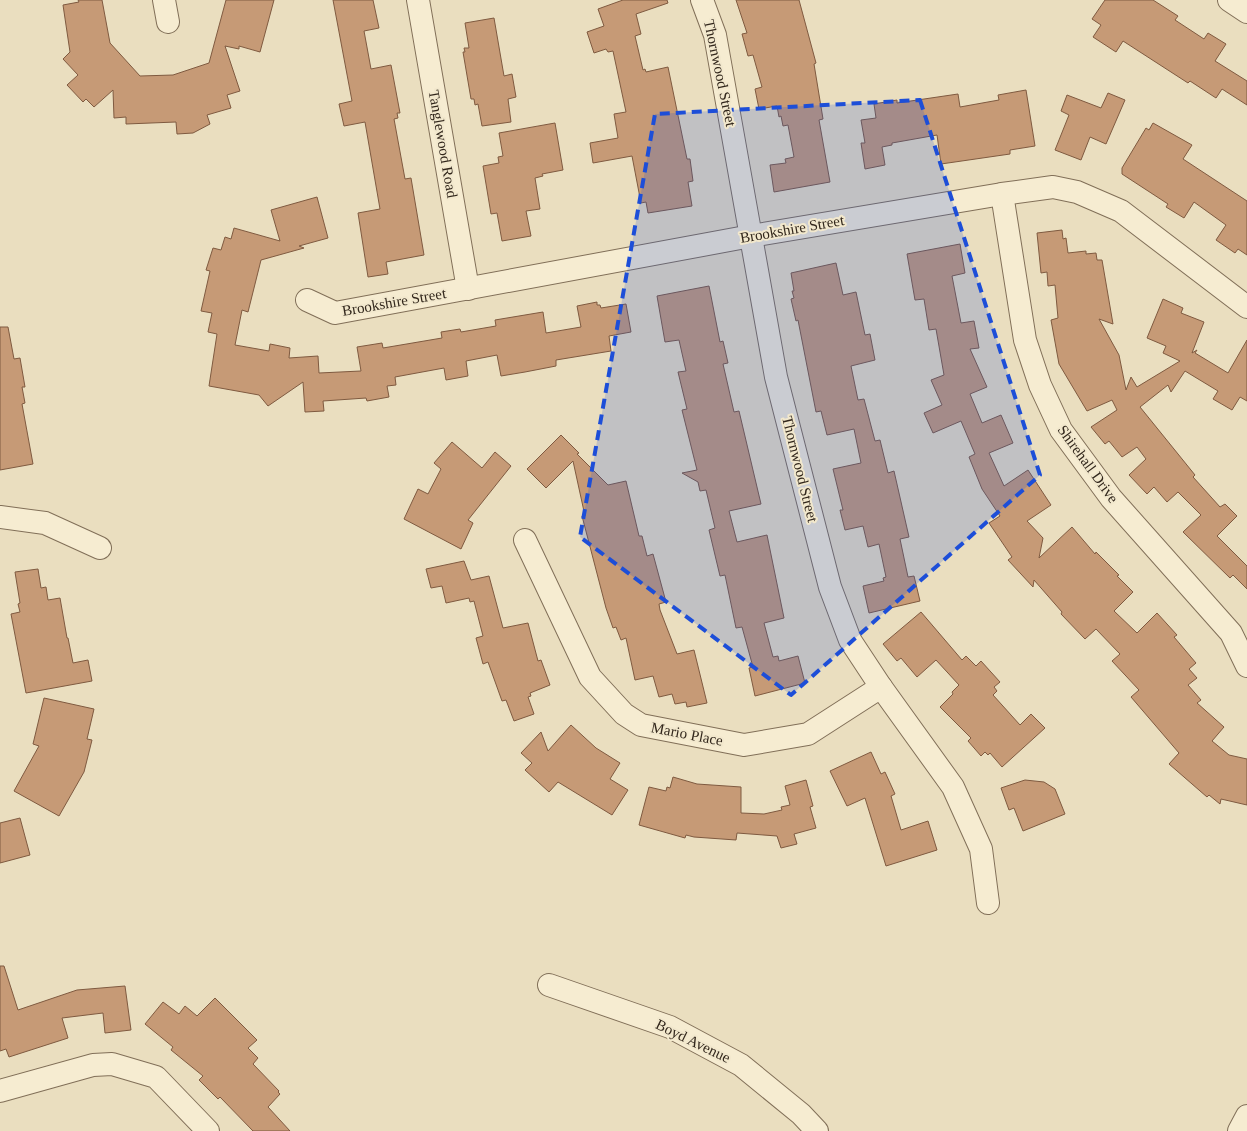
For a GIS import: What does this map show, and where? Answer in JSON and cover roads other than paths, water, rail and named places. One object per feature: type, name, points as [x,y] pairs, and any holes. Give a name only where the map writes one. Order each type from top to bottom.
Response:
[{"type":"street","name":"Tanglewood Road","points":[[418,0],[468,289]]},
{"type":"street","name":"Thornwood Street","points":[[702,0],[715,35],[776,377],[830,586],[850,640],[881,687],[953,787],[981,849],[988,903]]},
{"type":"street","points":[[1229,0],[1247,12]]},
{"type":"street","name":"Brookshire Street","points":[[307,300],[335,313],[752,236],[1053,187],[1077,192],[1121,211],[1247,307]]},
{"type":"street","name":"Shirehall Drive","points":[[1002,194],[1025,340],[1040,386],[1061,430],[1111,498],[1231,633],[1247,666]]},
{"type":"street","points":[[0,517],[45,523],[100,548]]},
{"type":"street","name":"Mario Place","points":[[525,540],[590,676],[624,714],[641,725],[744,745],[808,734],[881,687]]},
{"type":"street","name":"Boyd Avenue","points":[[549,985],[670,1027],[741,1065],[801,1114],[817,1131]]},
{"type":"street","points":[[0,1091],[93,1065],[112,1064],[156,1077],[208,1131]]},
{"type":"street","points":[[1239,1131],[1247,1116]]}]
